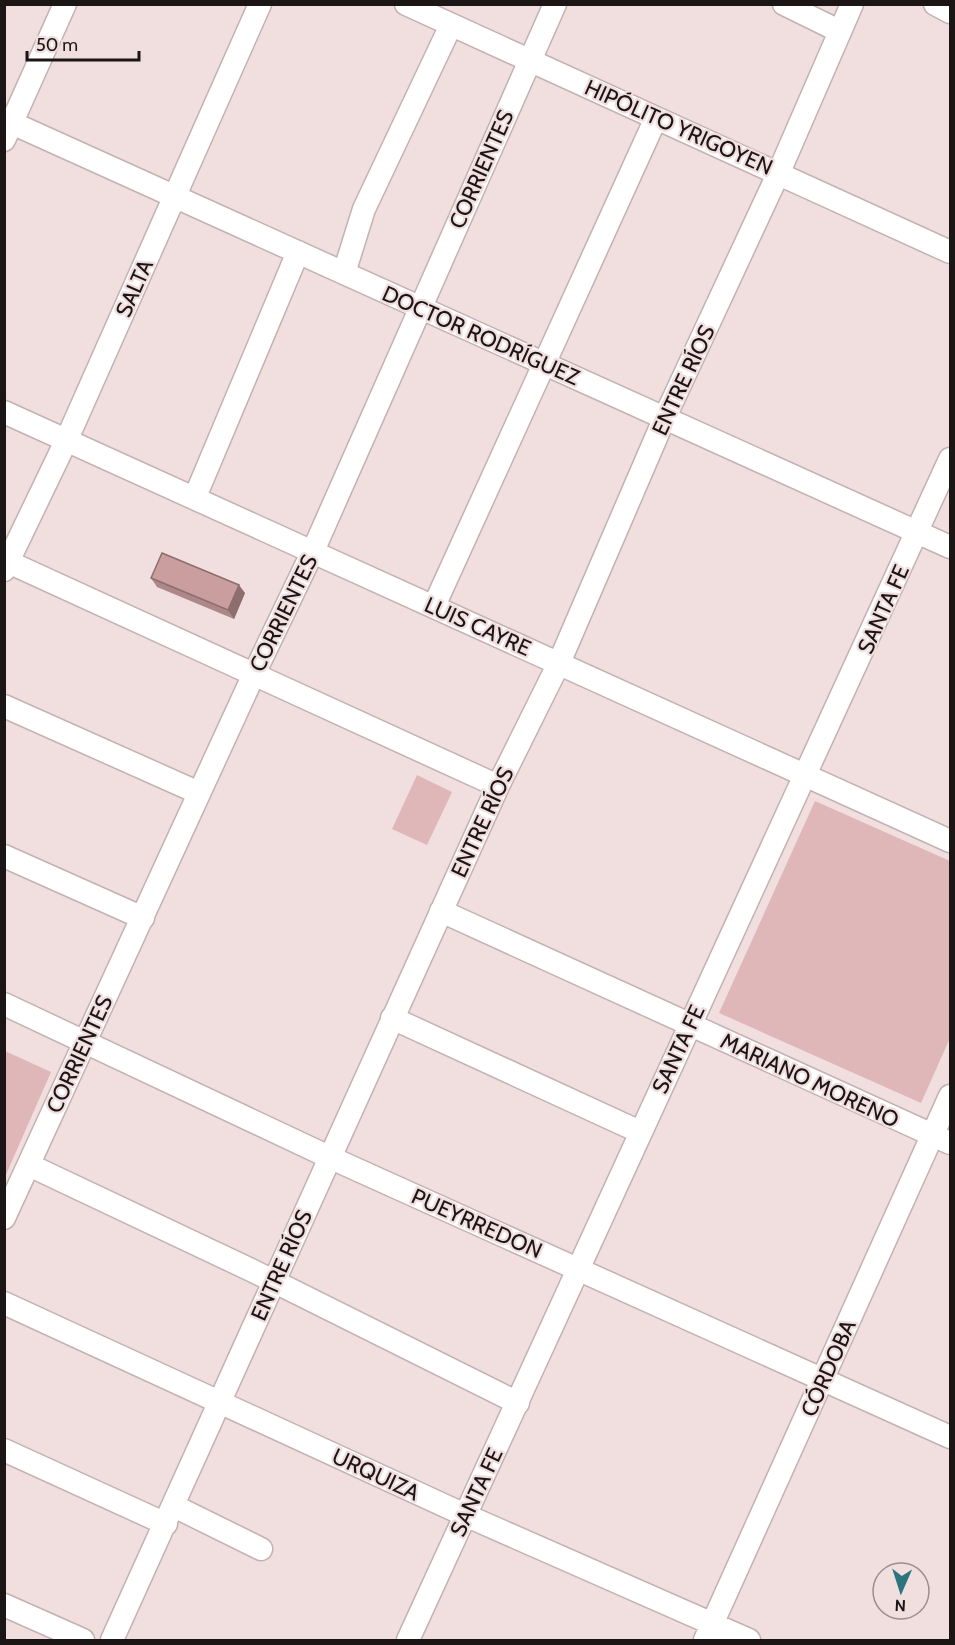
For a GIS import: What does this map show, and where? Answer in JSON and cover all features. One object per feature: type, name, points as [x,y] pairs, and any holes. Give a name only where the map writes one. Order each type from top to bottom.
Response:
[{"type":"street","points":[[8,131],[65,4]]},
{"type":"street","name":"SALTA","points":[[6,564],[67,439],[260,4]]},
{"type":"street","name":"HIPÓLITO YRIGOYEN","points":[[406,4],[951,252]]},
{"type":"street","name":"CORRIENTES","points":[[4,1218],[254,674],[313,551],[528,60],[555,4]]},
{"type":"street","points":[[784,4],[839,31]]},
{"type":"street","name":"ENTRE RÍOS","points":[[112,1641],[498,786],[559,663],[665,417],[779,172],[852,4]]},
{"type":"street","points":[[935,4],[951,12]]},
{"type":"street","points":[[345,273],[364,209],[451,25]]},
{"type":"street","points":[[434,606],[656,118]]},
{"type":"street","name":"DOCTOR RODRÍGUEZ","points":[[8,131],[174,195],[951,547]]},
{"type":"street","points":[[195,497],[298,252]]},
{"type":"street","name":"LUIS CAYRE","points":[[4,412],[951,842]]},
{"type":"street","name":"SANTA FE","points":[[408,1641],[689,1024],[807,775],[951,459]]},
{"type":"street","points":[[6,564],[498,786]]},
{"type":"street","points":[[4,706],[199,794]]},
{"type":"street","points":[[4,856],[142,918]]},
{"type":"street","name":"MARIANO MORENO","points":[[441,911],[941,1139]]},
{"type":"street","name":"PUEYRREDON","points":[[4,1004],[85,1040],[329,1157],[579,1268],[822,1381],[951,1437]]},
{"type":"street","points":[[392,1018],[640,1132]]},
{"type":"street","name":"CÓRDOBA","points":[[708,1632],[822,1381],[941,1139],[951,1096]]},
{"type":"street","points":[[29,1165],[518,1403]]},
{"type":"street","name":"URQUIZA","points":[[4,1303],[465,1515],[708,1632],[749,1641]]},
{"type":"street","points":[[4,1450],[261,1549]]},
{"type":"street","points":[[4,1605],[83,1641]]},
{"type":"shaded area","points":[[417,775],[452,792],[427,845],[392,829]]},
{"type":"shaded area","points":[[815,801],[950,861],[950,1038],[921,1103],[719,1013]]},
{"type":"shaded area","points":[[5,1051],[51,1072],[5,1177]]},
{"type":"building","points":[[162,553],[239,585],[228,610],[151,578]]}]
